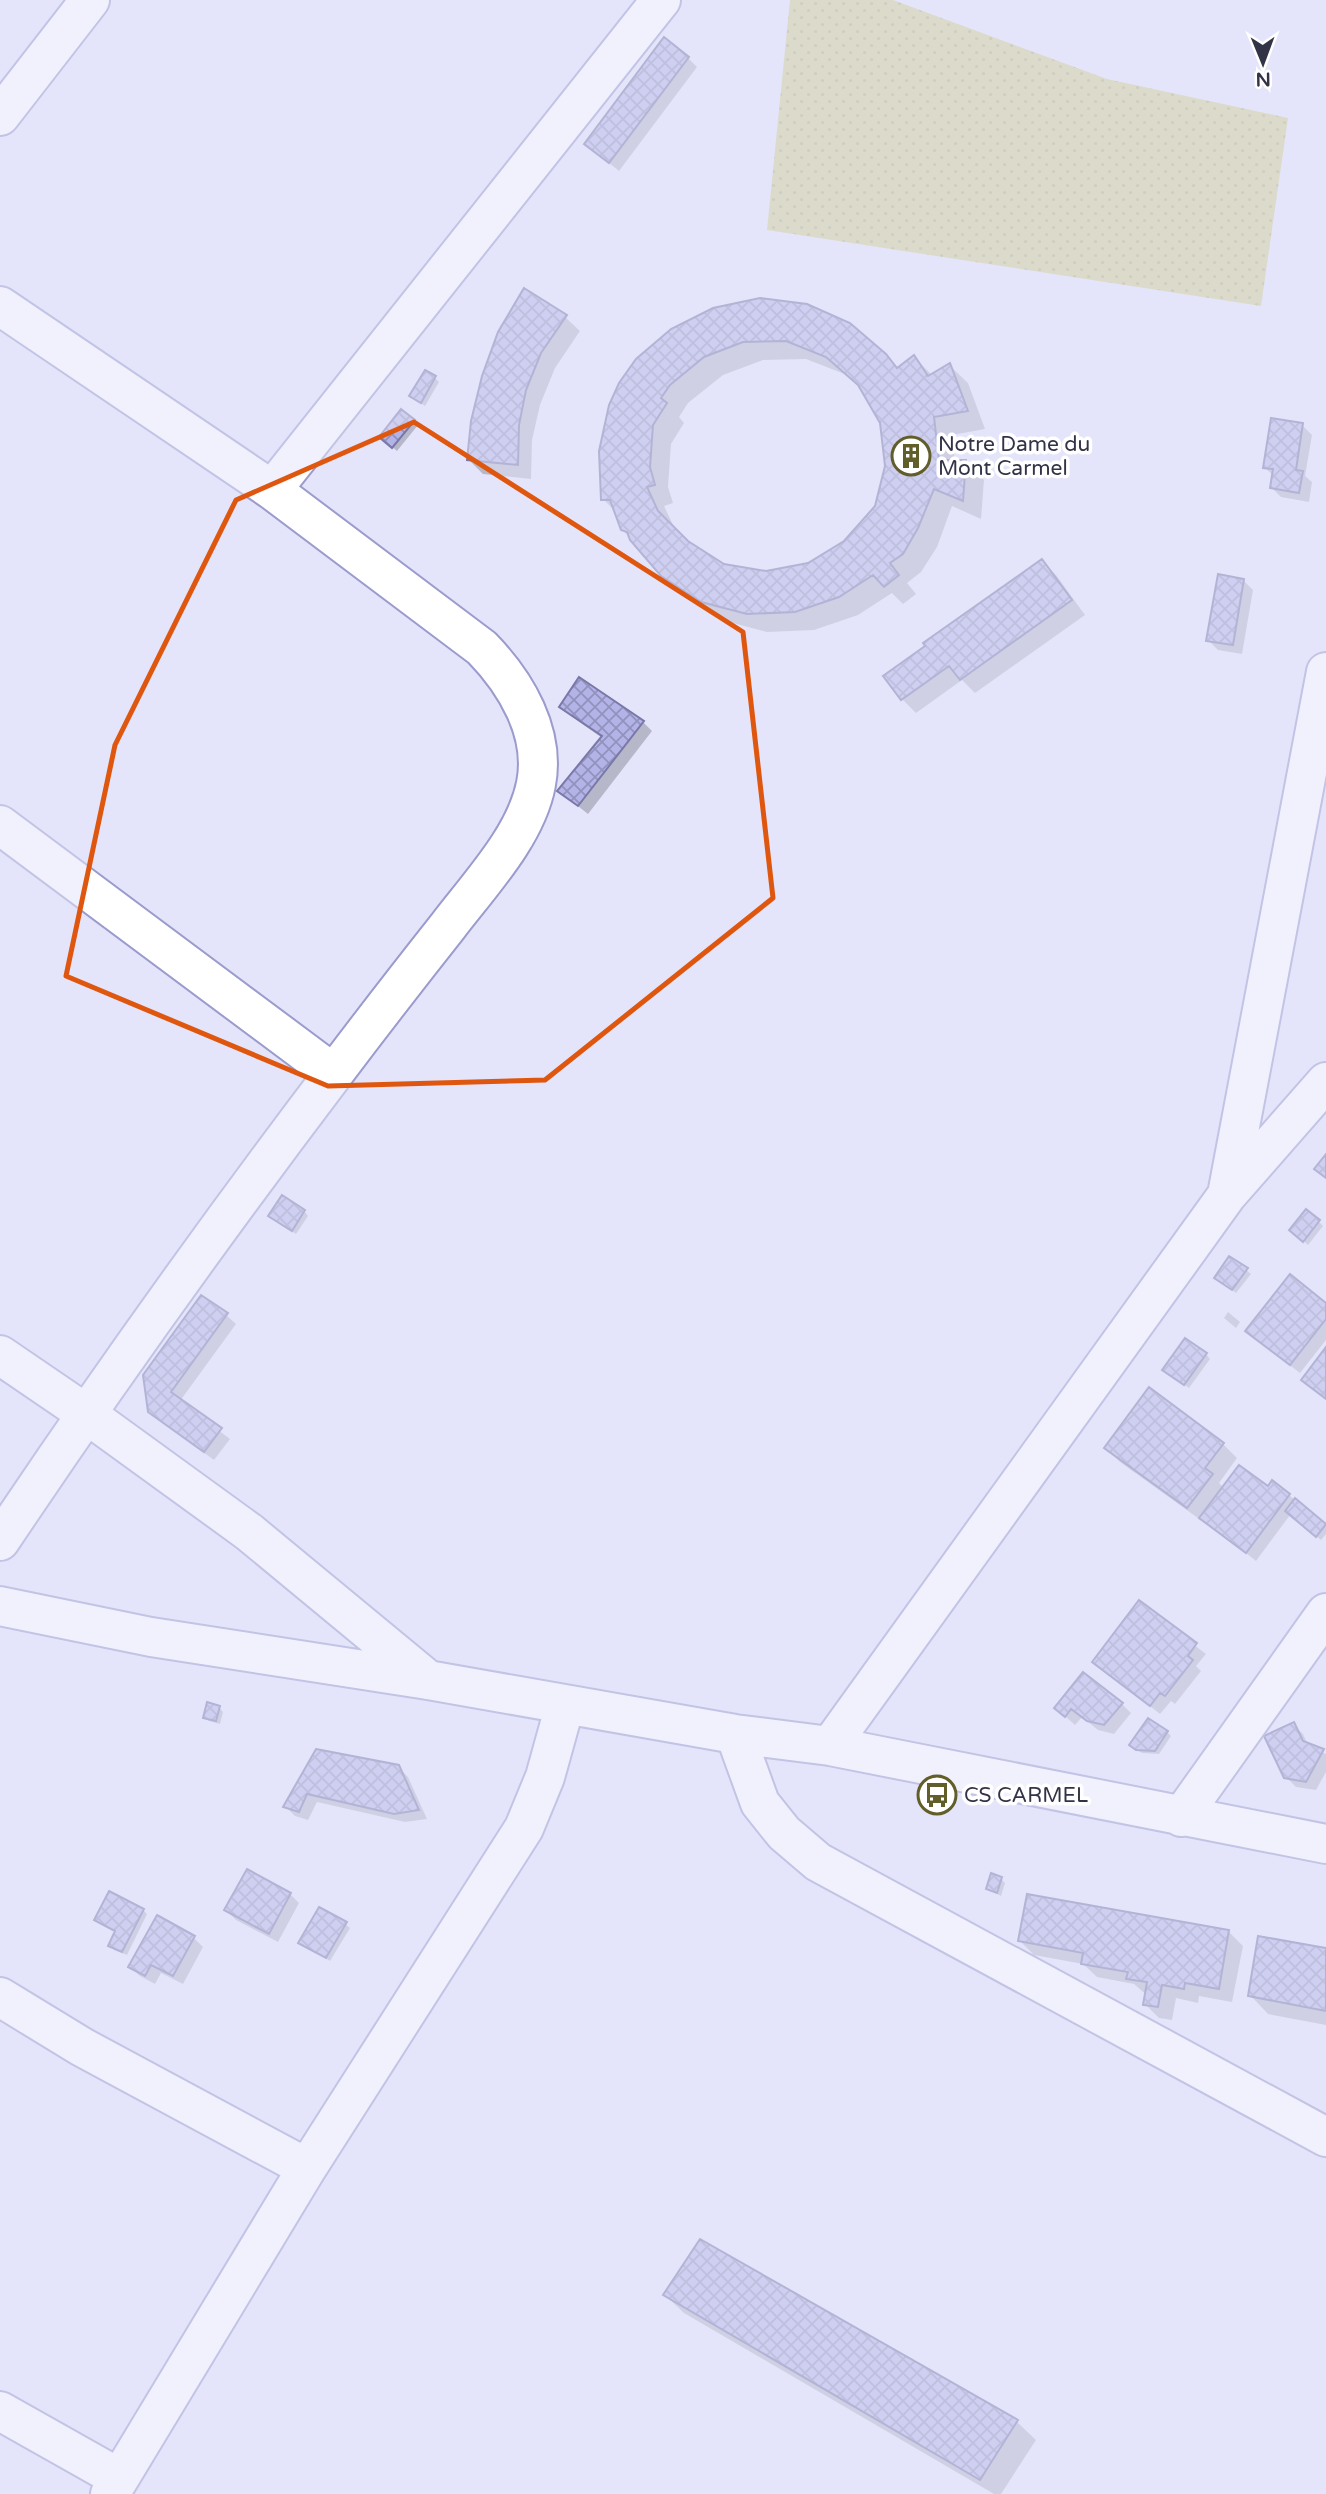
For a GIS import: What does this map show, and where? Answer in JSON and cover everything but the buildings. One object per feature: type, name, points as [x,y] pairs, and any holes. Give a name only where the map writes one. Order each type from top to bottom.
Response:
[{"type":"street","points":[[0,117],[90,0]]},
{"type":"street","points":[[272,490],[661,0]]},
{"type":"street","points":[[0,306],[272,490],[482,648],[503,669],[524,702],[536,749],[536,783],[529,806],[506,851],[334,1074],[85,1413],[0,1541]]},
{"type":"street","points":[[1227,1195],[1326,672]]},
{"type":"street","points":[[0,825],[334,1074]]},
{"type":"street","points":[[830,1746],[1227,1195],[1326,1082]]},
{"type":"street","points":[[0,1355],[249,1532],[428,1680]]},
{"type":"street","points":[[0,1606],[151,1637],[428,1680],[735,1734],[830,1746],[1326,1844]]},
{"type":"street","points":[[1181,1817],[1322,1623]]},
{"type":"street","points":[[0,2411],[115,2486],[307,2168],[524,1828],[545,1777],[565,1706]]},
{"type":"street","points":[[735,1734],[760,1803],[785,1833],[818,1862],[1326,2137]]},
{"type":"street","points":[[0,1997],[82,2047],[307,2168]]},
{"type":"highlighted area","points":[[414,422],[743,632],[773,898],[545,1080],[328,1086],[66,976],[115,745],[236,500]]},
{"type":"shaded area","points":[[790,0],[893,0],[1107,79],[1288,118],[1261,306],[767,230]]},
{"type":"place","name":"Notre Dame du Mont Carmel","points":[[911,456]]},
{"type":"place","name":"CS CARMEL","points":[[937,1795]]}]
